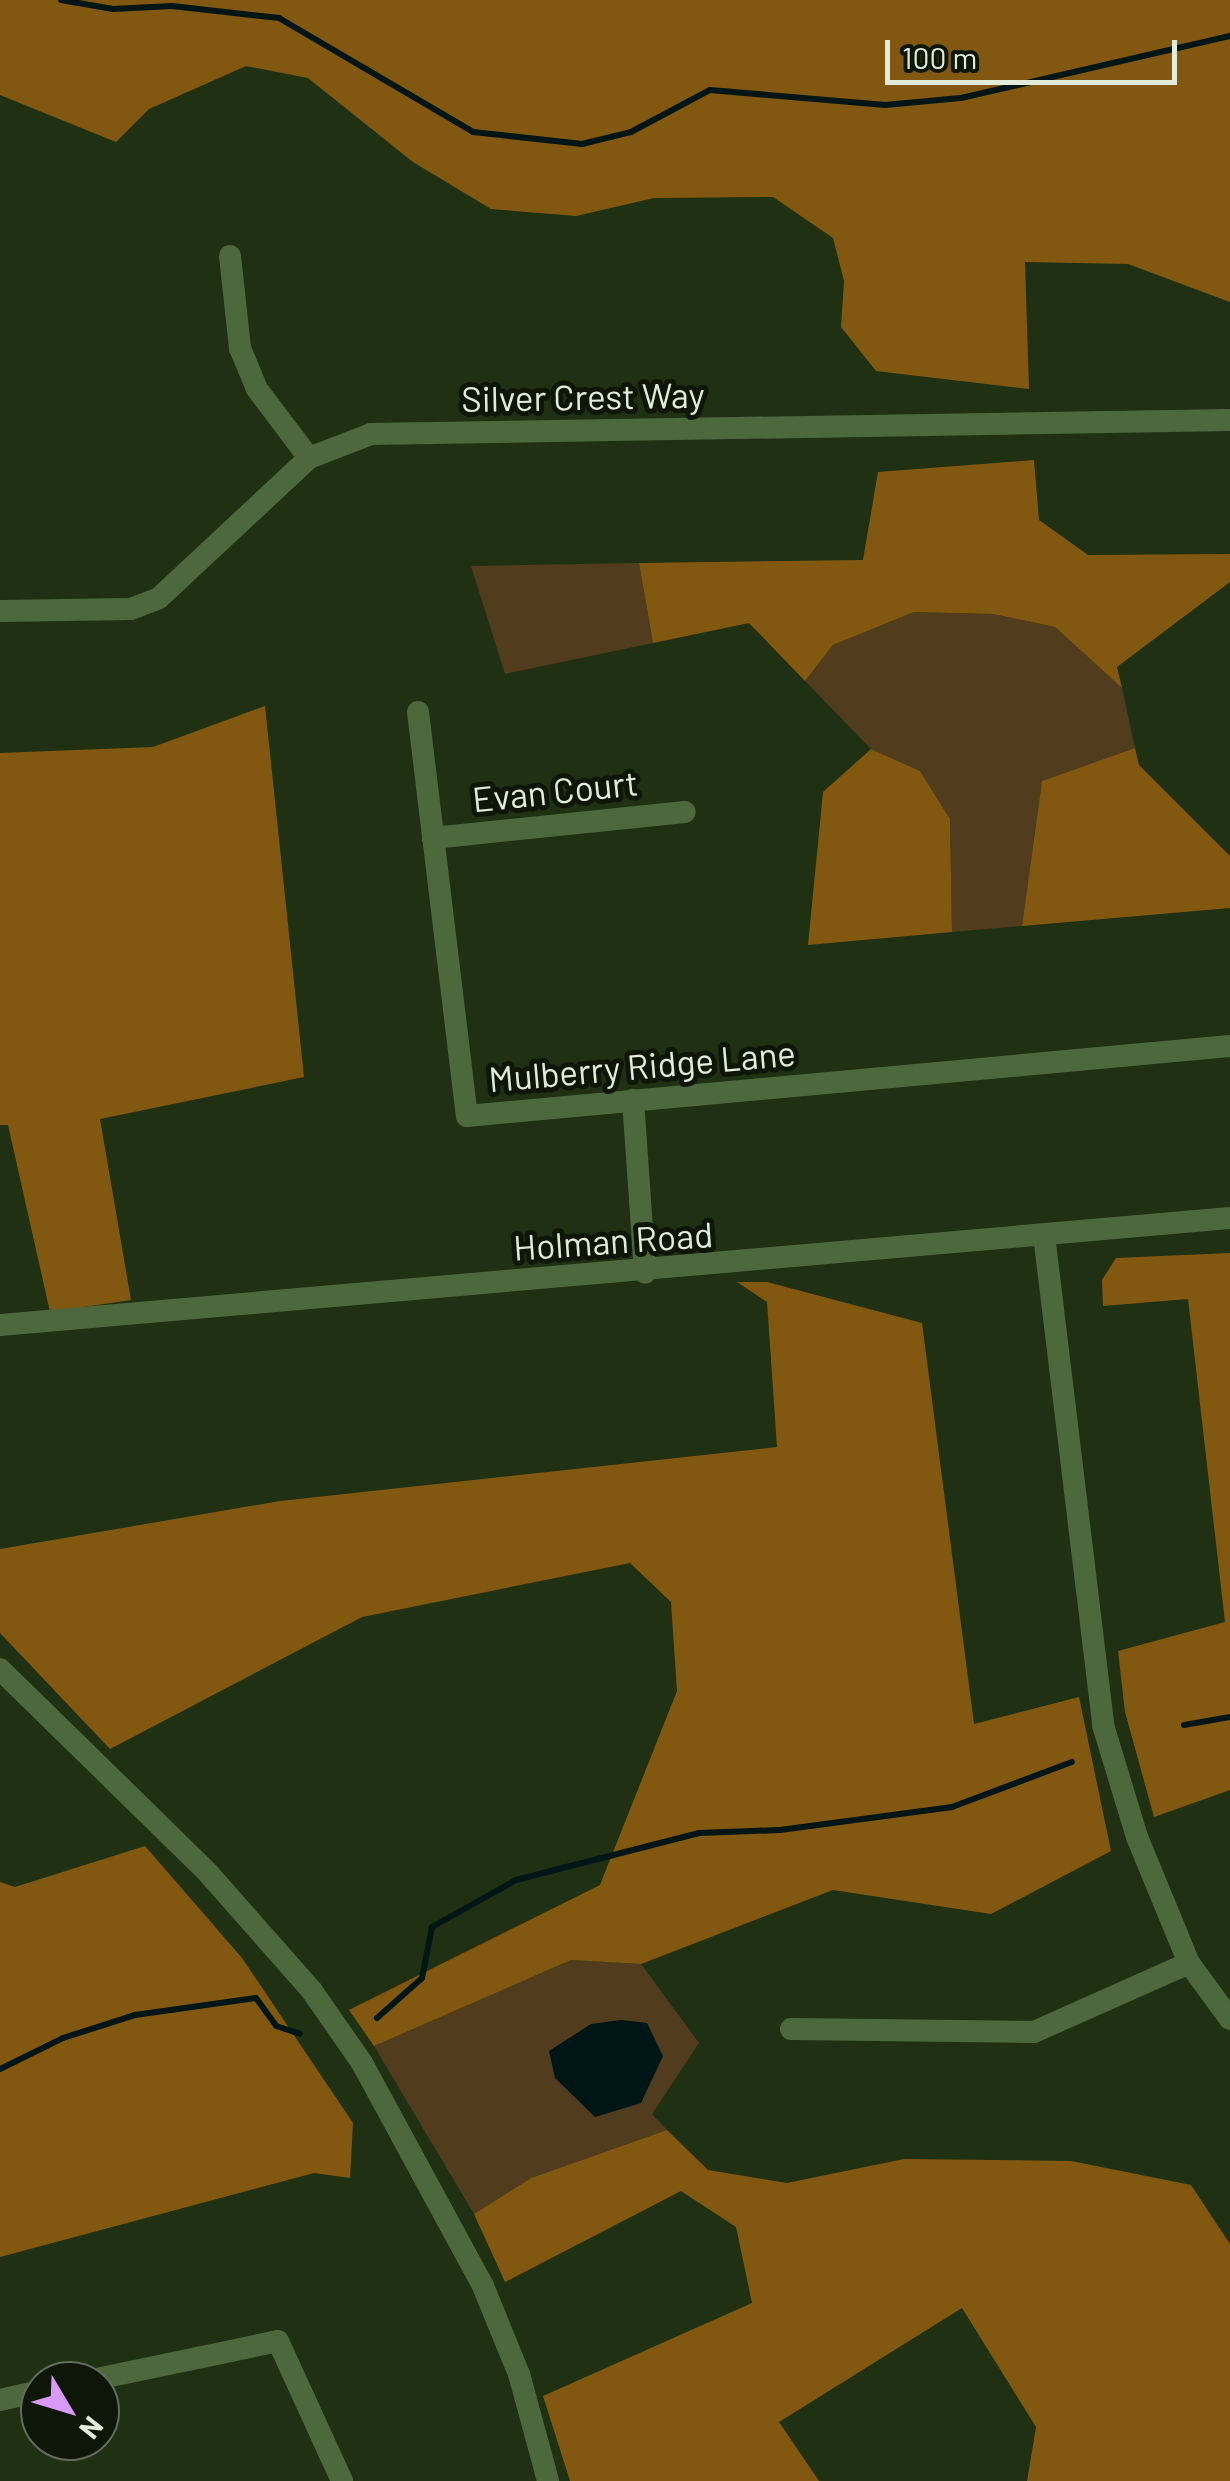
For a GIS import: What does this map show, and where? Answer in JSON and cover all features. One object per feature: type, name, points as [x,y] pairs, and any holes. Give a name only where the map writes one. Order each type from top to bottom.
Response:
[{"type":"street","points":[[230,256],[240,348],[257,389],[309,458]]},
{"type":"street","name":"Silver Crest Way","points":[[0,611],[131,609],[159,598],[309,458],[371,434],[1230,420]]},
{"type":"street","name":"Mulberry Ridge Lane","points":[[418,712],[467,1116],[1230,1046]]},
{"type":"street","name":"Evan Court","points":[[433,838],[685,812]]},
{"type":"street","points":[[633,1100],[645,1274]]},
{"type":"street","name":"Holman Road","points":[[0,1325],[645,1274],[1230,1218]]},
{"type":"street","points":[[1044,1236],[1103,1725],[1137,1837],[1190,1963],[1230,2019]]},
{"type":"street","points":[[0,1669],[209,1874],[312,1990],[362,2063],[483,2286],[519,2374],[548,2481]]},
{"type":"street","points":[[791,2028],[1034,2032],[1190,1963]]},
{"type":"street","points":[[120,2374],[278,2341],[342,2481]]},
{"type":"shaded area","points":[[0,0],[1230,0],[1230,302],[1128,264],[1025,262],[1029,389],[876,371],[841,327],[844,281],[833,238],[773,197],[654,198],[576,216],[491,209],[413,162],[308,78],[246,66],[149,109],[116,142],[0,95]]},
{"type":"shaded area","points":[[1034,460],[1039,520],[1088,555],[1230,554],[1230,582],[1117,667],[1122,688],[1055,627],[993,614],[914,612],[833,645],[805,681],[749,623],[653,643],[639,563],[863,560],[878,472]]},
{"type":"shaded area","points":[[639,563],[653,643],[505,674],[471,566]]},
{"type":"shaded area","points":[[914,612],[993,614],[1055,627],[1122,688],[1135,748],[1042,781],[1022,926],[952,932],[950,819],[920,771],[871,749],[805,681],[833,645]]},
{"type":"shaded area","points":[[265,706],[304,1077],[100,1119],[131,1300],[50,1312],[8,1125],[0,1125],[0,753],[153,747]]},
{"type":"shaded area","points":[[1135,748],[1139,765],[1230,856],[1230,908],[1022,926],[1042,781]]},
{"type":"shaded area","points":[[871,749],[920,771],[950,819],[952,932],[808,945],[823,792]]},
{"type":"shaded area","points":[[1230,1253],[1230,1790],[1154,1817],[1125,1712],[1118,1651],[1225,1622],[1188,1299],[1103,1306],[1102,1280],[1116,1258]]},
{"type":"shaded area","points":[[737,1282],[767,1282],[922,1323],[974,1724],[1079,1697],[1111,1851],[991,1914],[833,1890],[641,1964],[571,1960],[374,2046],[349,2010],[600,1885],[677,1691],[671,1602],[630,1563],[362,1617],[110,1749],[0,1633],[0,1549],[280,1501],[777,1447],[767,1302]]},
{"type":"shaded area","points":[[145,1846],[242,1958],[353,2123],[350,2178],[314,2173],[0,2257],[0,1882],[15,1887]]},
{"type":"shaded area","points":[[571,1960],[641,1964],[699,2043],[652,2114],[667,2130],[531,2178],[474,2214],[374,2046]]},
{"type":"shaded area","points":[[621,2020],[647,2023],[663,2056],[641,2103],[595,2117],[555,2078],[549,2051],[591,2024]]},
{"type":"shaded area","points":[[667,2130],[708,2170],[787,2183],[904,2159],[1071,2161],[1191,2185],[1230,2244],[1230,2481],[1027,2481],[1036,2427],[962,2308],[779,2422],[819,2481],[570,2481],[543,2396],[752,2303],[736,2227],[681,2191],[505,2282],[474,2214],[531,2178]]},
{"type":"waterway","points":[[61,0],[113,9],[172,6],[279,18],[473,132],[582,144],[631,132],[710,90],[885,105],[961,98],[1230,36]]},
{"type":"waterway","points":[[1184,1725],[1230,1717]]},
{"type":"waterway","points":[[377,2018],[422,1978],[432,1927],[516,1880],[699,1833],[780,1830],[952,1807],[1072,1762]]},
{"type":"waterway","points":[[0,2069],[63,2038],[135,2015],[256,1998],[276,2026],[300,2034]]}]
